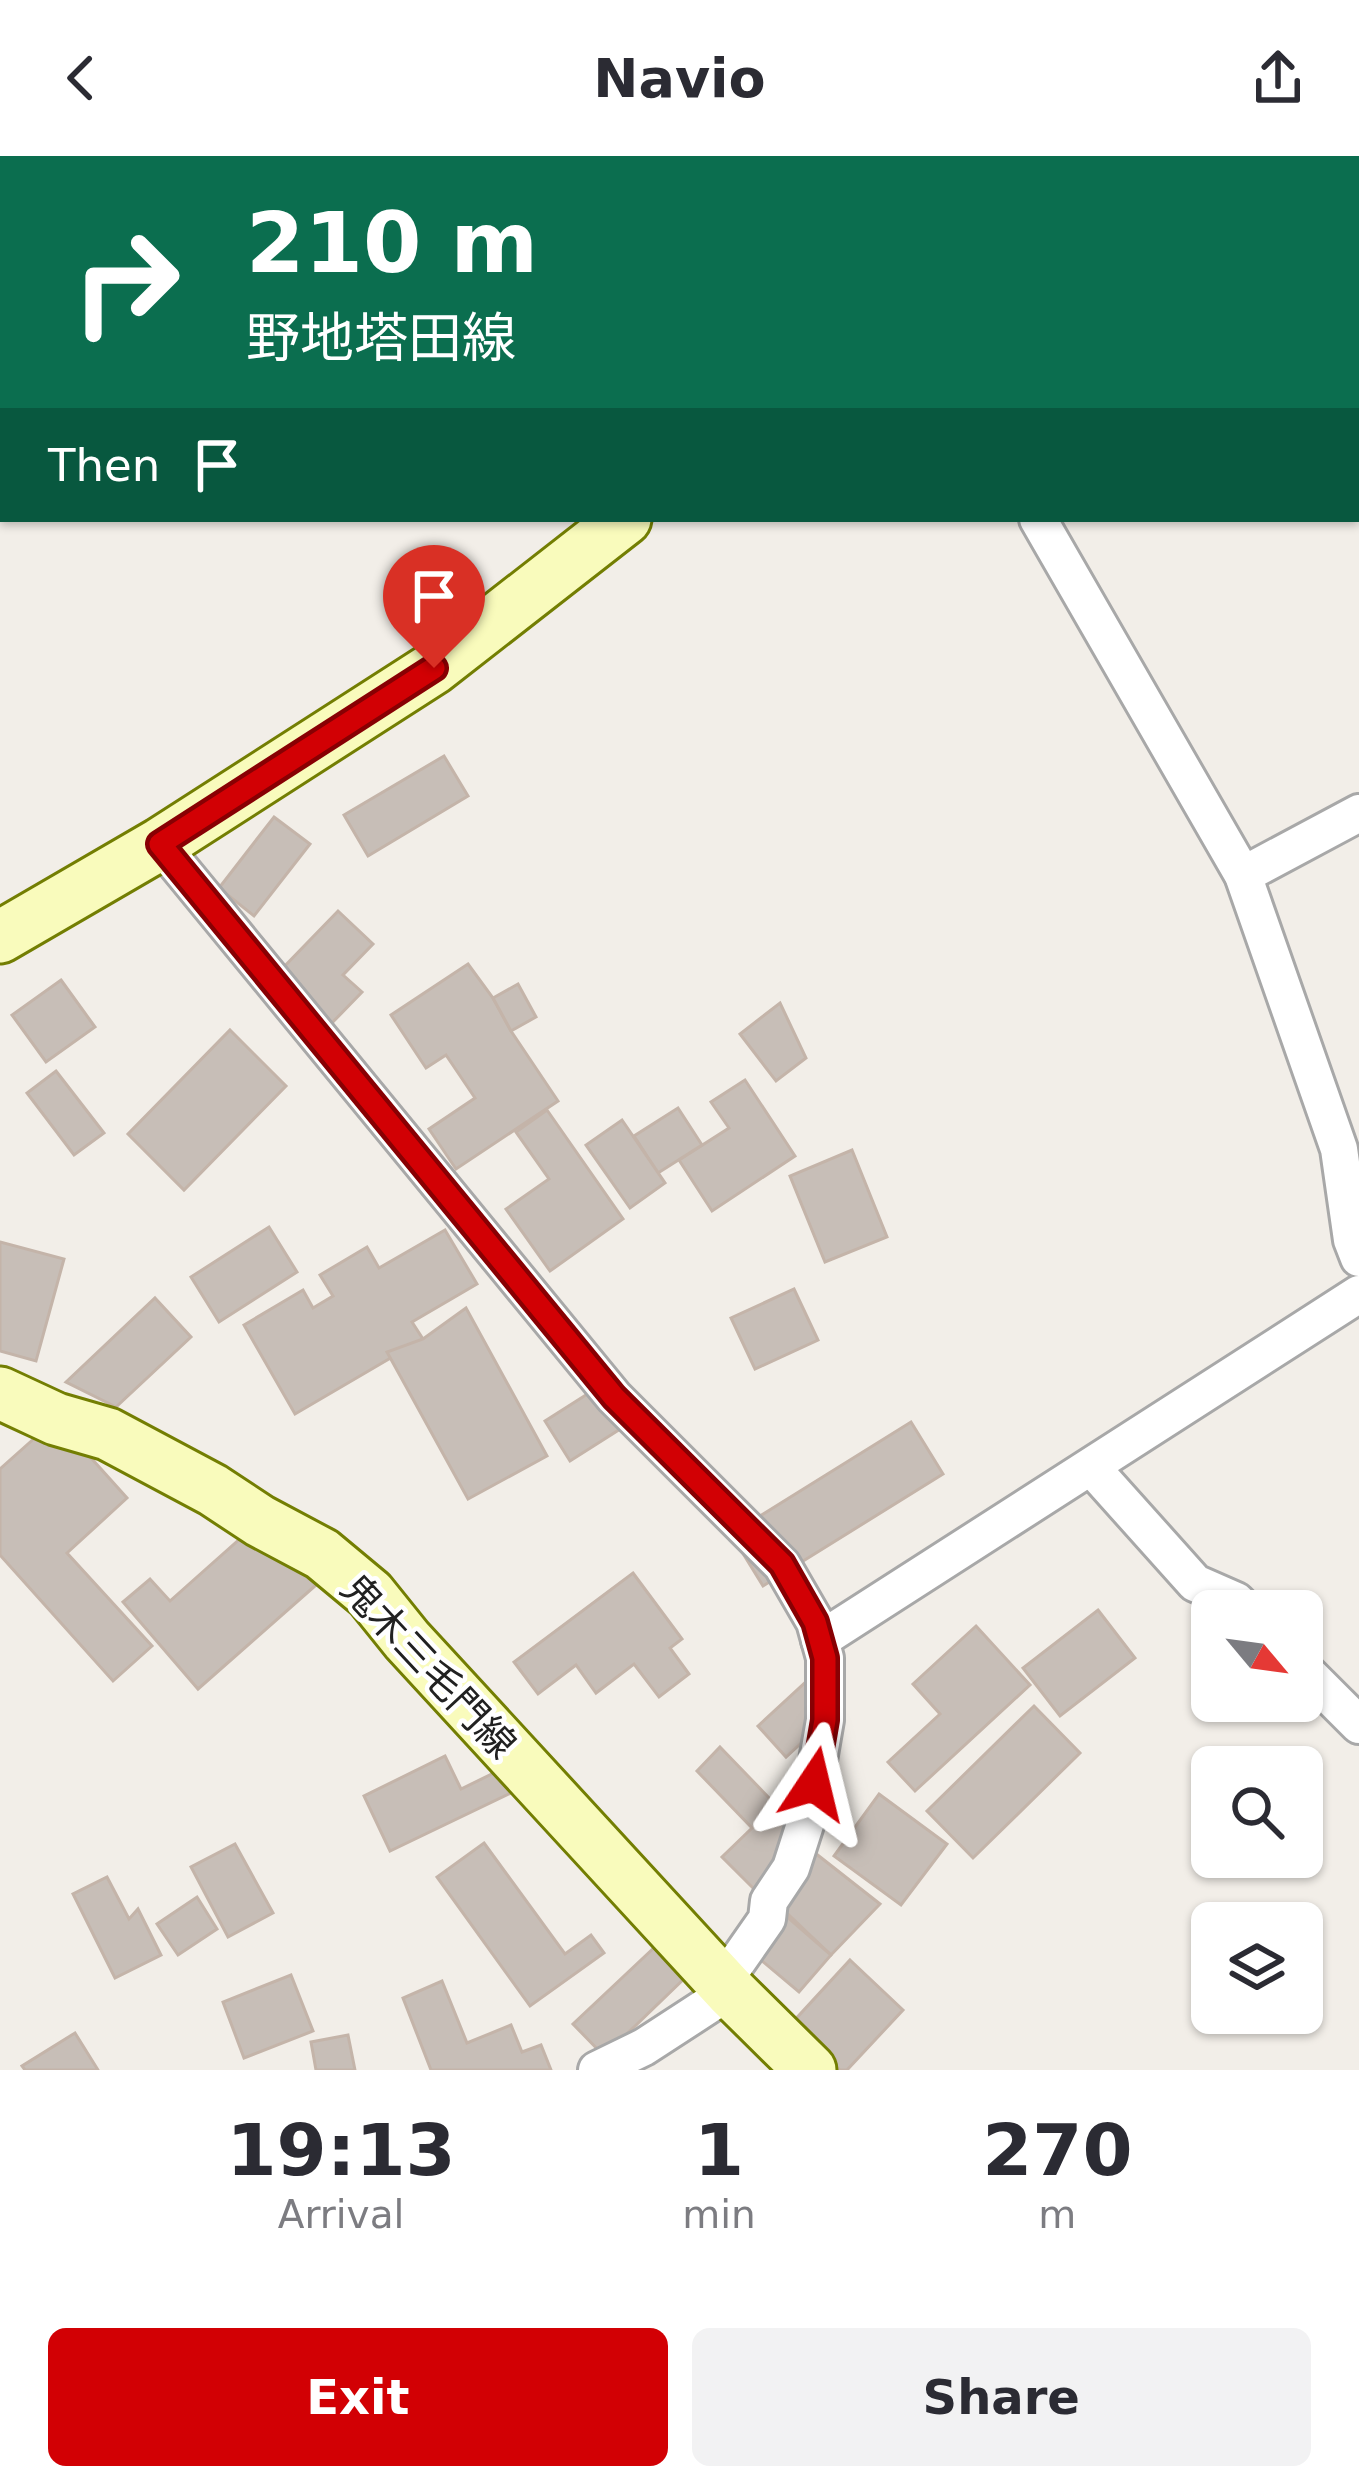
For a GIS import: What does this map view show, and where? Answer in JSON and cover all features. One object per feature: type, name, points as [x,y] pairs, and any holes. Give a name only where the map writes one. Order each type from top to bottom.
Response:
[{"type":"main road","points":[[0,937],[160,844],[434,668],[621,522]]},
{"type":"main road","name":"鬼木三毛門線","points":[[0,1393],[56,1419],[108,1434],[213,1490],[322,1554],[370,1594],[406,1640],[726,1986],[810,2070]]},
{"type":"street","points":[[1040,522],[1243,875],[1339,1149],[1352,1240],[1359,1258]]},
{"type":"street","points":[[1243,875],[1359,813]]},
{"type":"street","points":[[160,844],[614,1397],[782,1564],[815,1622],[825,1658],[825,1720],[808,1812],[791,1868],[769,1901],[767,1919],[726,1986],[644,2047],[597,2070]]},
{"type":"street","points":[[820,1640],[1359,1294]]},
{"type":"street","points":[[1092,1468],[1195,1583],[1211,1590]]},
{"type":"street","points":[[1323,1689],[1359,1725]]},
{"type":"building","points":[[444,756],[468,796],[368,856],[344,815]]},
{"type":"building","points":[[274,817],[310,844],[254,916],[219,888]]},
{"type":"building","points":[[338,911],[373,944],[343,975],[362,992],[331,1024],[278,973]]},
{"type":"building","points":[[468,964],[558,1101],[456,1169],[429,1129],[475,1098],[446,1055],[426,1068],[391,1015]]},
{"type":"building","points":[[61,980],[95,1027],[46,1062],[12,1015]]},
{"type":"building","points":[[518,984],[536,1017],[511,1031],[493,998]]},
{"type":"building","points":[[780,1003],[806,1058],[776,1081],[740,1034]]},
{"type":"building","points":[[230,1030],[286,1086],[184,1190],[128,1134]]},
{"type":"building","points":[[56,1071],[104,1133],[74,1155],[27,1093]]},
{"type":"building","points":[[745,1080],[795,1156],[712,1211],[679,1160],[729,1128],[711,1102]]},
{"type":"building","points":[[678,1108],[702,1145],[658,1173],[634,1136]]},
{"type":"building","points":[[547,1110],[623,1219],[550,1271],[506,1209],[549,1179],[516,1132]]},
{"type":"building","points":[[622,1120],[665,1183],[630,1208],[586,1145]]},
{"type":"building","points":[[852,1150],[887,1237],[825,1262],[790,1176]]},
{"type":"building","points":[[269,1227],[297,1272],[219,1322],[191,1277]]},
{"type":"building","points":[[445,1230],[477,1284],[412,1322],[423,1339],[295,1414],[244,1325],[303,1290],[313,1308],[333,1296],[320,1275],[367,1247],[379,1268]]},
{"type":"building","points":[[0,1242],[64,1259],[36,1361],[0,1351]]},
{"type":"building","points":[[794,1289],[818,1340],[755,1369],[731,1318]]},
{"type":"building","points":[[155,1298],[191,1337],[116,1407],[66,1382]]},
{"type":"building","points":[[466,1308],[547,1456],[468,1499],[387,1352],[423,1339]]},
{"type":"building","points":[[611,1379],[636,1419],[570,1461],[545,1421]]},
{"type":"building","points":[[56,1419],[127,1498],[67,1553],[152,1646],[113,1681],[0,1555],[0,1469]]},
{"type":"building","points":[[911,1422],[943,1474],[763,1586],[731,1534]]},
{"type":"building","points":[[260,1521],[316,1585],[198,1689],[123,1602],[150,1579],[170,1601]]},
{"type":"building","points":[[633,1573],[682,1639],[670,1648],[689,1674],[659,1697],[634,1664],[596,1693],[576,1665],[538,1694],[514,1662]]},
{"type":"building","points":[[1098,1610],[1135,1658],[1060,1716],[1023,1668]]},
{"type":"building","points":[[976,1626],[1030,1685],[915,1791],[888,1762],[940,1714],[913,1684]]},
{"type":"building","points":[[808,1680],[836,1711],[786,1757],[758,1726]]},
{"type":"building","points":[[1034,1706],[1080,1753],[973,1858],[927,1811]]},
{"type":"building","points":[[720,1747],[773,1802],[803,1772],[821,1832],[759,1894],[722,1857],[752,1828],[697,1771]]},
{"type":"building","points":[[445,1756],[461,1789],[502,1769],[513,1792],[390,1851],[364,1796]]},
{"type":"building","points":[[879,1794],[947,1844],[901,1905],[834,1856]]},
{"type":"building","points":[[484,1843],[565,1954],[591,1935],[604,1953],[530,2006],[437,1877]]},
{"type":"building","points":[[235,1844],[273,1913],[228,1937],[191,1867]]},
{"type":"building","points":[[810,1849],[880,1904],[831,1955],[771,1898]]},
{"type":"building","points":[[107,1877],[129,1919],[138,1909],[161,1955],[115,1978],[73,1894]]},
{"type":"building","points":[[197,1897],[217,1929],[178,1955],[157,1924]]},
{"type":"building","points":[[769,1901],[831,1955],[799,1992],[736,1939]]},
{"type":"building","points":[[659,1943],[689,1974],[604,2056],[573,2024]]},
{"type":"building","points":[[850,1960],[903,2010],[847,2070],[840,2070],[791,2024]]},
{"type":"building","points":[[291,1975],[313,2031],[244,2058],[223,2002]]},
{"type":"building","points":[[442,1981],[467,2043],[511,2025],[522,2052],[541,2045],[551,2070],[431,2070],[403,1998]]},
{"type":"building","points":[[75,2033],[98,2070],[25,2070],[22,2066]]},
{"type":"building","points":[[348,2035],[355,2070],[316,2070],[311,2042]]},
{"type":"route","points":[[434,668],[160,844],[614,1397],[782,1564],[815,1622],[825,1658],[825,1720],[814,1784]]}]
